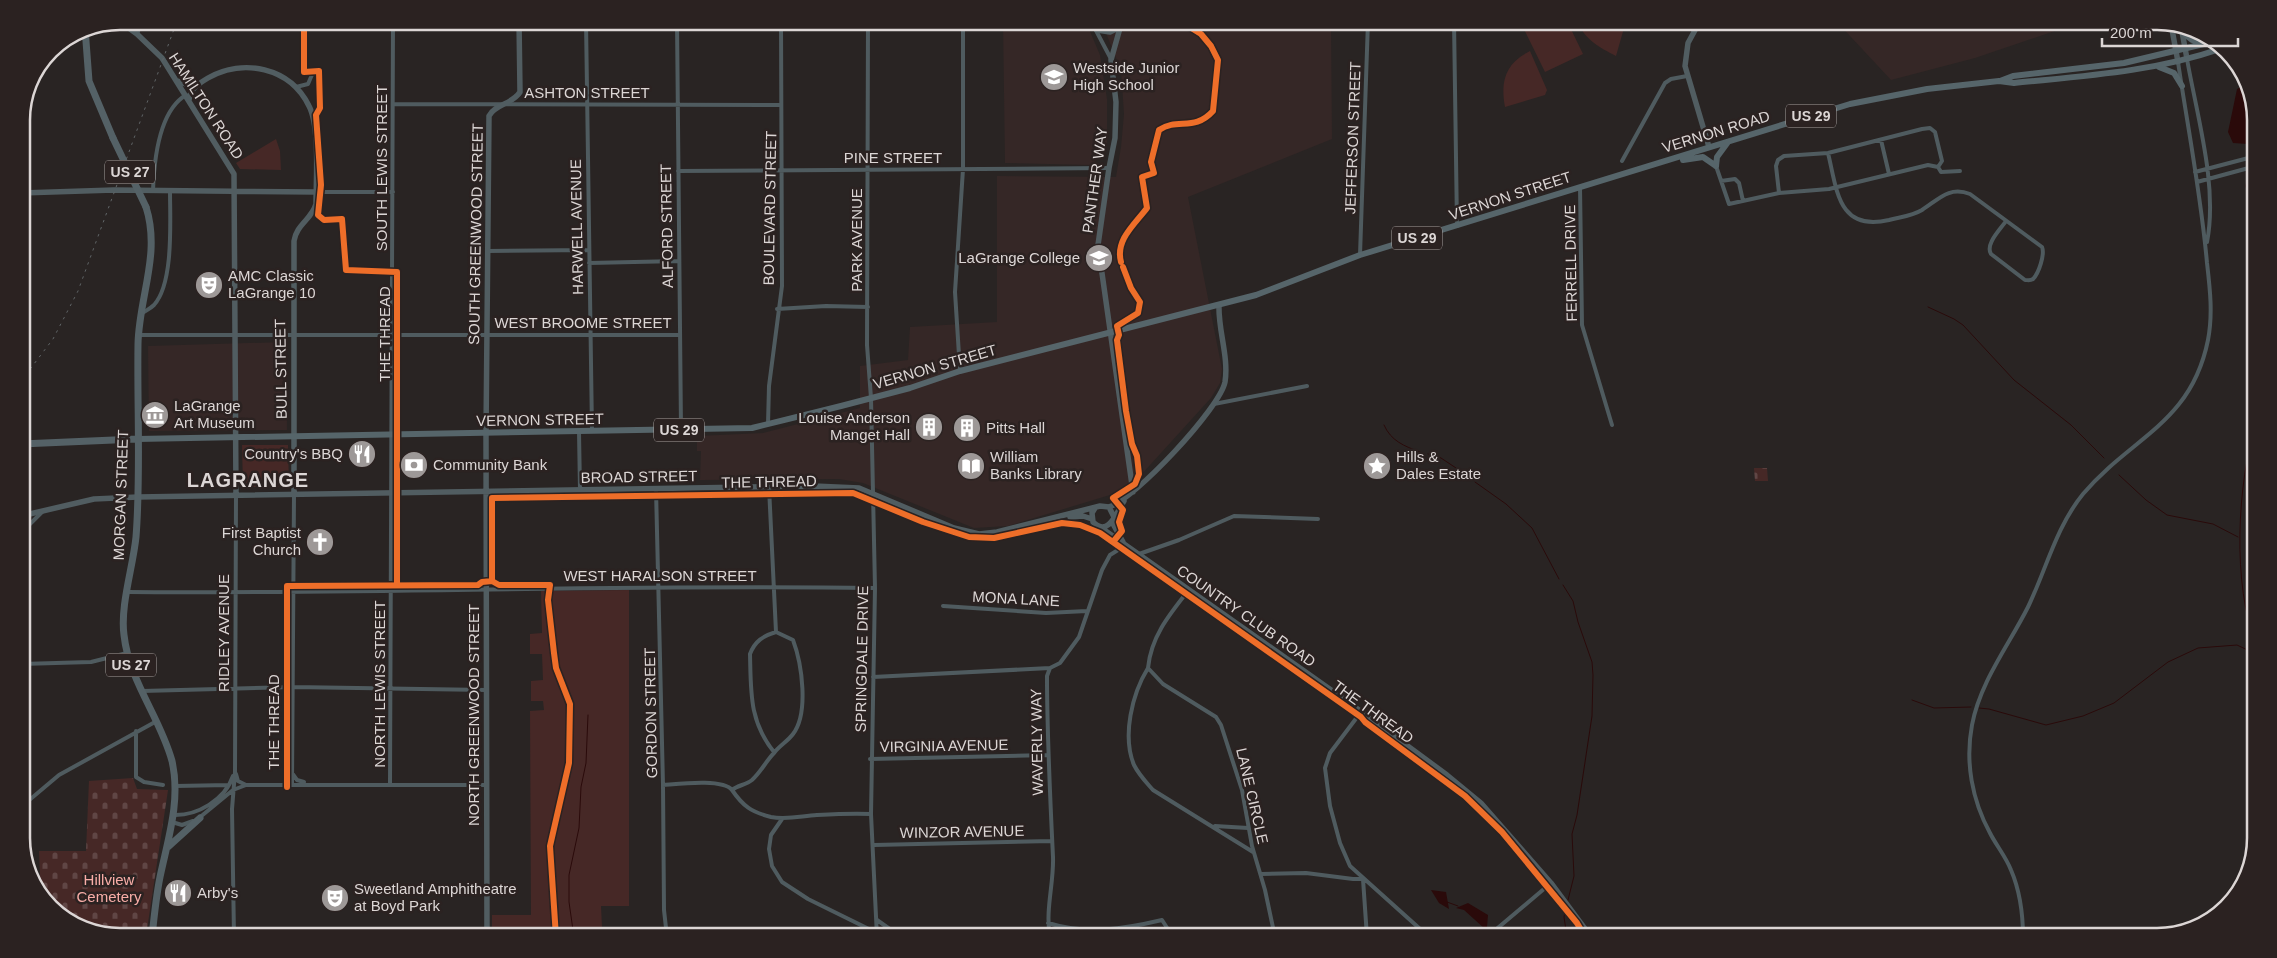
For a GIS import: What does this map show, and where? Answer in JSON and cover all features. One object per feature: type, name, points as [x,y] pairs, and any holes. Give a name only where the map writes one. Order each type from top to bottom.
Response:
[{"type":"highway","name":"US 27","points":[[85,37],[86,47]]},
{"type":"highway","points":[[83,38],[86,47]]},
{"type":"highway","name":"MORGAN STREET","points":[[86,47],[89,81],[113,138],[146,207],[152,230],[153,247],[139,336],[136,538],[123,626],[127,653],[170,754],[176,786]]},
{"type":"highway","points":[[30,444],[137,440]]},
{"type":"highway","name":"US 27","points":[[153,928],[176,786]]},
{"type":"highway","points":[[166,849],[200,818]]},
{"type":"main road","points":[[2188,36],[2192,40],[2201,42]]},
{"type":"main road","name":"VERNON ROAD","points":[[1617,176],[1850,104],[1927,89],[1999,81],[2013,76],[2106,65],[2176,52],[2205,44]]},
{"type":"main road","name":"VERNON ROAD","points":[[1999,81],[2014,83],[2112,73],[2178,62],[2214,51]]},
{"type":"main road","points":[[2156,66],[2174,73],[2182,86]]},
{"type":"main road","points":[[1664,162],[1703,157],[1716,166],[1721,149],[1729,141]]},
{"type":"main road","name":"VERNON STREET","points":[[237,438],[742,429],[871,398],[960,371],[1256,295],[1360,255],[1457,227],[1617,176]]},
{"type":"main road","name":"US 29","points":[[137,440],[237,438]]},
{"type":"street","name":"HAMILTON ROAD","points":[[132,30],[162,58],[234,174],[236,191],[237,335],[236,495]]},
{"type":"street","points":[[138,34],[139,30]]},
{"type":"street","name":"SOUTH LEWIS STREET","points":[[392,434],[393,30]]},
{"type":"street","name":"SOUTH GREENWOOD STREET","points":[[486,434],[489,116],[493,111],[516,98],[521,90],[519,30]]},
{"type":"street","name":"HARWELL AVENUE","points":[[586,30],[592,432]]},
{"type":"street","name":"ALFORD STREET","points":[[676,30],[681,430]]},
{"type":"street","name":"BOULEVARD STREET","points":[[768,424],[769,386],[777,309],[782,286],[781,30]]},
{"type":"street","name":"PARK AVENUE","points":[[868,30],[867,345],[871,398]]},
{"type":"street","points":[[960,371],[955,292],[963,168],[963,30]]},
{"type":"street","points":[[1096,30],[1110,32],[1113,30]]},
{"type":"street","points":[[1096,30],[1111,60]]},
{"type":"street","name":"PANTHER WAY","points":[[1119,30],[1111,60],[1117,114],[1114,149],[1109,168],[1098,245],[1132,492]]},
{"type":"street","name":"JEFFERSON STREET","points":[[1360,255],[1368,30]]},
{"type":"street","points":[[1454,30],[1457,227]]},
{"type":"street","points":[[1696,30],[1687,49],[1685,60],[1687,76],[1709,147]]},
{"type":"street","points":[[2022,928],[2021,907],[2014,877],[1987,829],[1973,788],[1969,757],[1973,719],[1982,692],[2028,608],[2061,530],[2075,504],[2093,484],[2170,416],[2188,393],[2197,376],[2206,348],[2211,320],[2206,249],[2196,172],[2172,32]]},
{"type":"street","points":[[2182,34],[2208,179],[2212,214],[2206,249]]},
{"type":"street","name":"BULL STREET","points":[[198,85],[222,71],[245,67],[265,69],[295,87],[308,103],[313,114],[315,209],[301,224],[295,236],[293,335],[294,494]]},
{"type":"street","points":[[295,87],[308,84],[314,70]]},
{"type":"street","points":[[1622,161],[1665,83],[1671,79],[1687,76]]},
{"type":"street","points":[[175,79],[188,85],[198,85]]},
{"type":"street","points":[[153,191],[156,156],[170,111],[178,100],[187,98],[191,90],[198,85]]},
{"type":"street","name":"ASHTON STREET","points":[[393,104],[781,105]]},
{"type":"street","points":[[1779,193],[1776,166],[1778,160],[1784,156],[1828,153],[1930,128],[1935,132],[1942,162],[1938,167]]},
{"type":"street","points":[[1881,140],[1889,174]]},
{"type":"street","points":[[1828,153],[1840,200],[1846,212],[1857,220],[1874,223],[1915,214],[1947,192],[1956,190],[1970,194],[2042,247],[2044,251],[2034,278],[2030,280],[2025,280],[1988,250],[1990,244],[2006,222]]},
{"type":"street","points":[[2196,172],[2247,158]]},
{"type":"street","points":[[1716,166],[1728,204],[1779,193],[1810,192],[1836,187],[1928,165],[1938,167],[1941,172],[1960,171]]},
{"type":"street","name":"PINE STREET","points":[[678,171],[1109,168]]},
{"type":"street","points":[[2197,182],[2247,168]]},
{"type":"street","points":[[1720,181],[1735,179],[1739,183],[1743,200]]},
{"type":"street","name":"FERRELL DRIVE","points":[[1580,187],[1582,325],[1612,425]]},
{"type":"street","points":[[30,193],[153,191],[393,192]]},
{"type":"street","points":[[141,314],[155,304],[167,272],[170,250],[170,191]]},
{"type":"street","points":[[488,251],[589,250]]},
{"type":"street","points":[[589,263],[679,261]]},
{"type":"street","points":[[1124,499],[1108,526],[1100,527],[1095,524],[1092,519],[1095,508],[1100,506],[1109,507],[1132,492],[1163,463],[1214,404],[1222,390],[1226,374],[1218,317],[1219,305]]},
{"type":"street","points":[[777,309],[826,306],[868,307]]},
{"type":"street","name":"WEST BROOME STREET","points":[[139,336],[366,334],[679,335]]},
{"type":"street","points":[[1214,404],[1307,386]]},
{"type":"street","name":"SPRINGDALE DRIVE","points":[[871,398],[875,588],[870,759],[877,928]]},
{"type":"street","points":[[579,432],[580,490]]},
{"type":"street","name":"NORTH LEWIS STREET","points":[[390,784],[392,434]]},
{"type":"street","name":"NORTH GREENWOOD STREET","points":[[486,434],[487,928]]},
{"type":"street","name":"BROAD STREET","points":[[30,514],[94,499],[138,496],[845,486],[859,488],[954,528],[974,534],[996,532],[1095,508]]},
{"type":"street","points":[[769,487],[772,587],[776,632]]},
{"type":"street","name":"GORDON STREET","points":[[656,489],[664,910],[666,928]]},
{"type":"street","points":[[292,783],[294,494]]},
{"type":"street","name":"RIDLEY AVENUE","points":[[234,928],[233,790],[235,772],[236,495]]},
{"type":"street","points":[[1109,507],[1113,520]]},
{"type":"street","points":[[30,525],[43,511]]},
{"type":"street","name":"BROAD STREET","points":[[1062,517],[1083,516],[1092,519]]},
{"type":"street","points":[[1139,554],[1174,542],[1234,516],[1318,520]]},
{"type":"street","name":"COUNTRY CLUB ROAD","points":[[1113,520],[1125,543]]},
{"type":"street","name":"COUNTRY CLUB ROAD","points":[[1100,527],[1361,712],[1441,770],[1481,803],[1551,883],[1584,928]]},
{"type":"street","name":"WAVERLY WAY","points":[[1049,928],[1053,869],[1047,676],[1050,668],[1060,663],[1079,637],[1108,558],[1125,543]]},
{"type":"street","name":"WEST HARALSON STREET","points":[[128,592],[236,593],[659,587],[875,588]]},
{"type":"street","points":[[1188,591],[1167,618],[1150,651],[1148,668],[1136,692],[1130,715],[1134,764],[1143,780],[1153,790],[1254,852]]},
{"type":"street","name":"MONA LANE","points":[[943,606],[1046,613],[1087,611]]},
{"type":"street","points":[[732,790],[750,781],[774,752],[793,734],[803,708],[798,653],[793,640],[776,632],[759,639],[753,646],[750,654],[753,713],[759,731],[774,752]]},
{"type":"street","points":[[30,664],[91,662],[127,653]]},
{"type":"street","points":[[873,677],[1050,668]]},
{"type":"street","name":"LANE CIRCLE","points":[[1148,668],[1163,684],[1216,717],[1221,725],[1240,782],[1248,828],[1273,928]]},
{"type":"street","points":[[142,691],[293,687],[391,687],[486,690]]},
{"type":"street","points":[[1361,712],[1330,753],[1325,768],[1330,806],[1340,843],[1350,866],[1418,928]]},
{"type":"street","points":[[30,800],[59,775],[155,722]]},
{"type":"street","points":[[136,731],[136,777],[144,782],[163,785]]},
{"type":"street","name":"VIRGINIA AVENUE","points":[[870,759],[1048,755]]},
{"type":"street","points":[[235,772],[238,781],[246,785]]},
{"type":"street","name":"RIDLEY AVENUE","points":[[229,785],[235,772]]},
{"type":"street","points":[[292,773],[297,780],[308,783]]},
{"type":"street","points":[[172,819],[188,824],[200,818],[233,790],[246,785],[292,783],[486,784]]},
{"type":"street","points":[[663,785],[714,784],[732,790],[739,802],[750,810],[782,819],[815,815],[871,814]]},
{"type":"street","points":[[176,786],[229,785]]},
{"type":"street","points":[[172,819],[195,814],[225,792],[229,785]]},
{"type":"street","points":[[782,819],[771,835],[769,849],[772,866],[782,882],[808,899],[864,928]]},
{"type":"street","points":[[1212,826],[1248,828]]},
{"type":"street","name":"WINZOR AVENUE","points":[[874,845],[1052,841]]},
{"type":"street","points":[[1261,874],[1306,873],[1363,879]]},
{"type":"street","points":[[1363,879],[1366,928]]},
{"type":"street","points":[[1498,928],[1551,883]]},
{"type":"street","points":[[877,920],[888,928]]},
{"type":"street","points":[[1116,928],[1162,920],[1167,928]]},
{"type":"street","points":[[1048,923],[1068,928]]},
{"type":"shaded area","name":"Westside Junior High School","points":[[1003,30],[1089,30],[1100,55],[1107,99],[1107,149],[1091,165],[1005,163]]},
{"type":"shaded area","name":"LaGrange College","points":[[1105,30],[1331,30],[1332,139],[1188,197],[1222,369],[1220,383],[1211,398],[1140,476],[1123,491],[1008,526],[974,528],[863,483],[839,479],[700,480],[701,451],[697,451],[697,436],[763,433],[860,408],[860,366],[908,360],[910,327],[997,322],[997,176],[1116,177],[1124,114],[1121,70]]},
{"type":"shaded area","points":[[1844,30],[2057,30],[1975,58],[1891,80]]},
{"type":"shaded area","points":[[2241,87],[2245,102],[2247,144],[2233,143],[2228,132],[2237,89]]},
{"type":"shaded area","points":[[286,342],[287,430],[149,431],[148,346]]},
{"type":"shaded area","points":[[1431,890],[1446,892],[1449,909],[1439,903]]},
{"type":"shaded area","points":[[1468,903],[1488,915],[1487,927],[1484,928],[1464,910],[1456,908]]},
{"type":"green space","points":[[1524,30],[1571,30],[1583,54],[1545,72]]},
{"type":"green space","points":[[1582,30],[1623,30],[1616,56],[1598,46]]},
{"type":"green space","points":[[1530,51],[1547,90],[1545,95],[1505,107],[1503,89],[1507,73],[1515,61]]},
{"type":"green space","points":[[276,139],[280,151],[281,170],[240,169],[236,163]]},
{"type":"green space","points":[[242,445],[288,445],[289,487],[243,487]]},
{"type":"green space","points":[[1754,468],[1767,468],[1768,481],[1755,481]]},
{"type":"green space","points":[[629,590],[629,906],[601,906],[602,928],[492,928],[492,915],[531,915],[530,711],[544,710],[543,701],[531,701],[531,681],[543,680],[542,654],[530,654],[530,634],[542,633],[541,591]]},
{"type":"green space","name":"Hillview Cemetery","points":[[133,778],[137,789],[168,790],[147,928],[108,927],[85,921],[56,902],[40,879],[39,851],[86,851],[89,781]]},
{"type":"waterway","points":[[2247,180],[2247,190]]},
{"type":"waterway","points":[[1928,307],[1963,325],[2014,380],[2071,425],[2104,458]]},
{"type":"waterway","points":[[1384,425],[1394,439],[1420,452]]},
{"type":"waterway","points":[[1428,454],[1441,458],[1462,472]]},
{"type":"waterway","points":[[2247,464],[2241,504],[2240,534],[2240,564],[2247,615]]},
{"type":"waterway","points":[[2119,475],[2146,500],[2167,515],[2213,524],[2238,537]]},
{"type":"waterway","points":[[1475,482],[1506,504],[1532,528],[1559,579]]},
{"type":"waterway","points":[[1563,585],[1573,601],[1592,662],[1593,675],[1592,716],[1577,815],[1572,834],[1574,876],[1568,900]]},
{"type":"waterway","points":[[1979,708],[2046,725],[2083,716],[2114,703],[2168,662],[2198,648],[2237,645],[2247,650]]},
{"type":"waterway","points":[[1912,700],[1934,708],[1971,707]]},
{"type":"waterway","points":[[573,928],[569,902],[569,875],[579,828],[581,787],[586,763],[588,715]]},
{"type":"waterway","points":[[1447,902],[1458,906]]},
{"type":"waterway","points":[[1565,912],[1566,928]]},
{"type":"railway","points":[[30,369],[53,339],[78,291],[174,30]]},
{"type":"cycle path","name":"THE THREAD","points":[[304,30],[304,72],[319,71],[320,108],[316,115],[321,185],[318,215],[324,220],[342,219],[346,270],[397,272],[397,585]]},
{"type":"cycle path","points":[[1121,262],[1120,254],[1123,239],[1147,208],[1142,177],[1154,173],[1151,162],[1159,130],[1173,124],[1199,121],[1213,111],[1218,60],[1211,46],[1201,34],[1195,30]]},
{"type":"cycle path","points":[[1113,542],[1122,531],[1119,522],[1123,510],[1113,498],[1135,484],[1139,474],[1137,456],[1132,444],[1126,411],[1117,326],[1138,313],[1140,302],[1131,288],[1123,267]]},
{"type":"cycle path","name":"THE THREAD","points":[[555,928],[550,846],[569,763],[570,704],[556,668],[548,600],[550,585],[499,585],[492,581],[492,498],[853,493],[923,522],[969,537],[994,538],[1062,523],[1080,525],[1100,533],[1361,717],[1365,722],[1465,796],[1502,832],[1580,928]]},
{"type":"cycle path","name":"THE THREAD","points":[[287,787],[287,586],[478,585],[482,582],[492,581]]},
{"type":"place","name":"Westside Junior High School","points":[[1054,77]]},
{"type":"place","name":"LaGrange College","points":[[1099,258]]},
{"type":"place","name":"AMC Classic LaGrange 10","points":[[209,285]]},
{"type":"place","name":"LaGrange Art Museum","points":[[155,415]]},
{"type":"place","name":"Louise Anderson Manget Hall","points":[[929,427]]},
{"type":"place","name":"Pitts Hall","points":[[967,428]]},
{"type":"place","name":"Country's BBQ","points":[[362,454]]},
{"type":"place","name":"Community Bank","points":[[414,465]]},
{"type":"place","name":"William Banks Library","points":[[971,466]]},
{"type":"place","name":"Hills & Dales Estate","points":[[1377,466]]},
{"type":"place","name":"First Baptist Church","points":[[320,542]]},
{"type":"place","name":"Arby's","points":[[178,893]]},
{"type":"place","name":"Sweetland Amphitheatre at Boyd Park","points":[[335,898]]},
{"type":"district","name":"LAGRANGE","points":[[248,480]]}]
